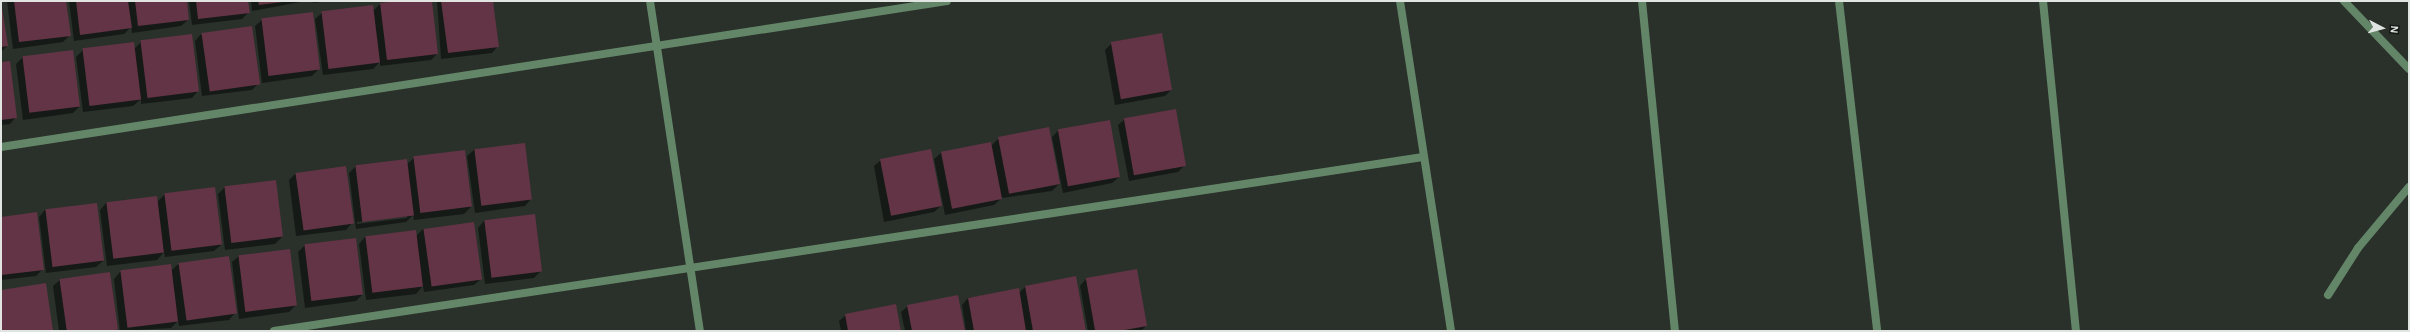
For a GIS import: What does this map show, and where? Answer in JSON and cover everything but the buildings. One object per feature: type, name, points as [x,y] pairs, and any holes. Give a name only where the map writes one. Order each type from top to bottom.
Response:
[{"type":"street","points":[[650,1],[700,331]]},
{"type":"street","points":[[1,147],[947,1]]},
{"type":"street","points":[[1400,1],[1451,331]]},
{"type":"street","points":[[1642,1],[1675,331]]},
{"type":"street","points":[[1839,1],[1877,331]]},
{"type":"street","points":[[2043,1],[2076,331]]},
{"type":"street","points":[[2344,1],[2409,69]]},
{"type":"street","points":[[274,331],[1423,156]]},
{"type":"street","points":[[2328,295],[2358,248],[2409,187]]}]
